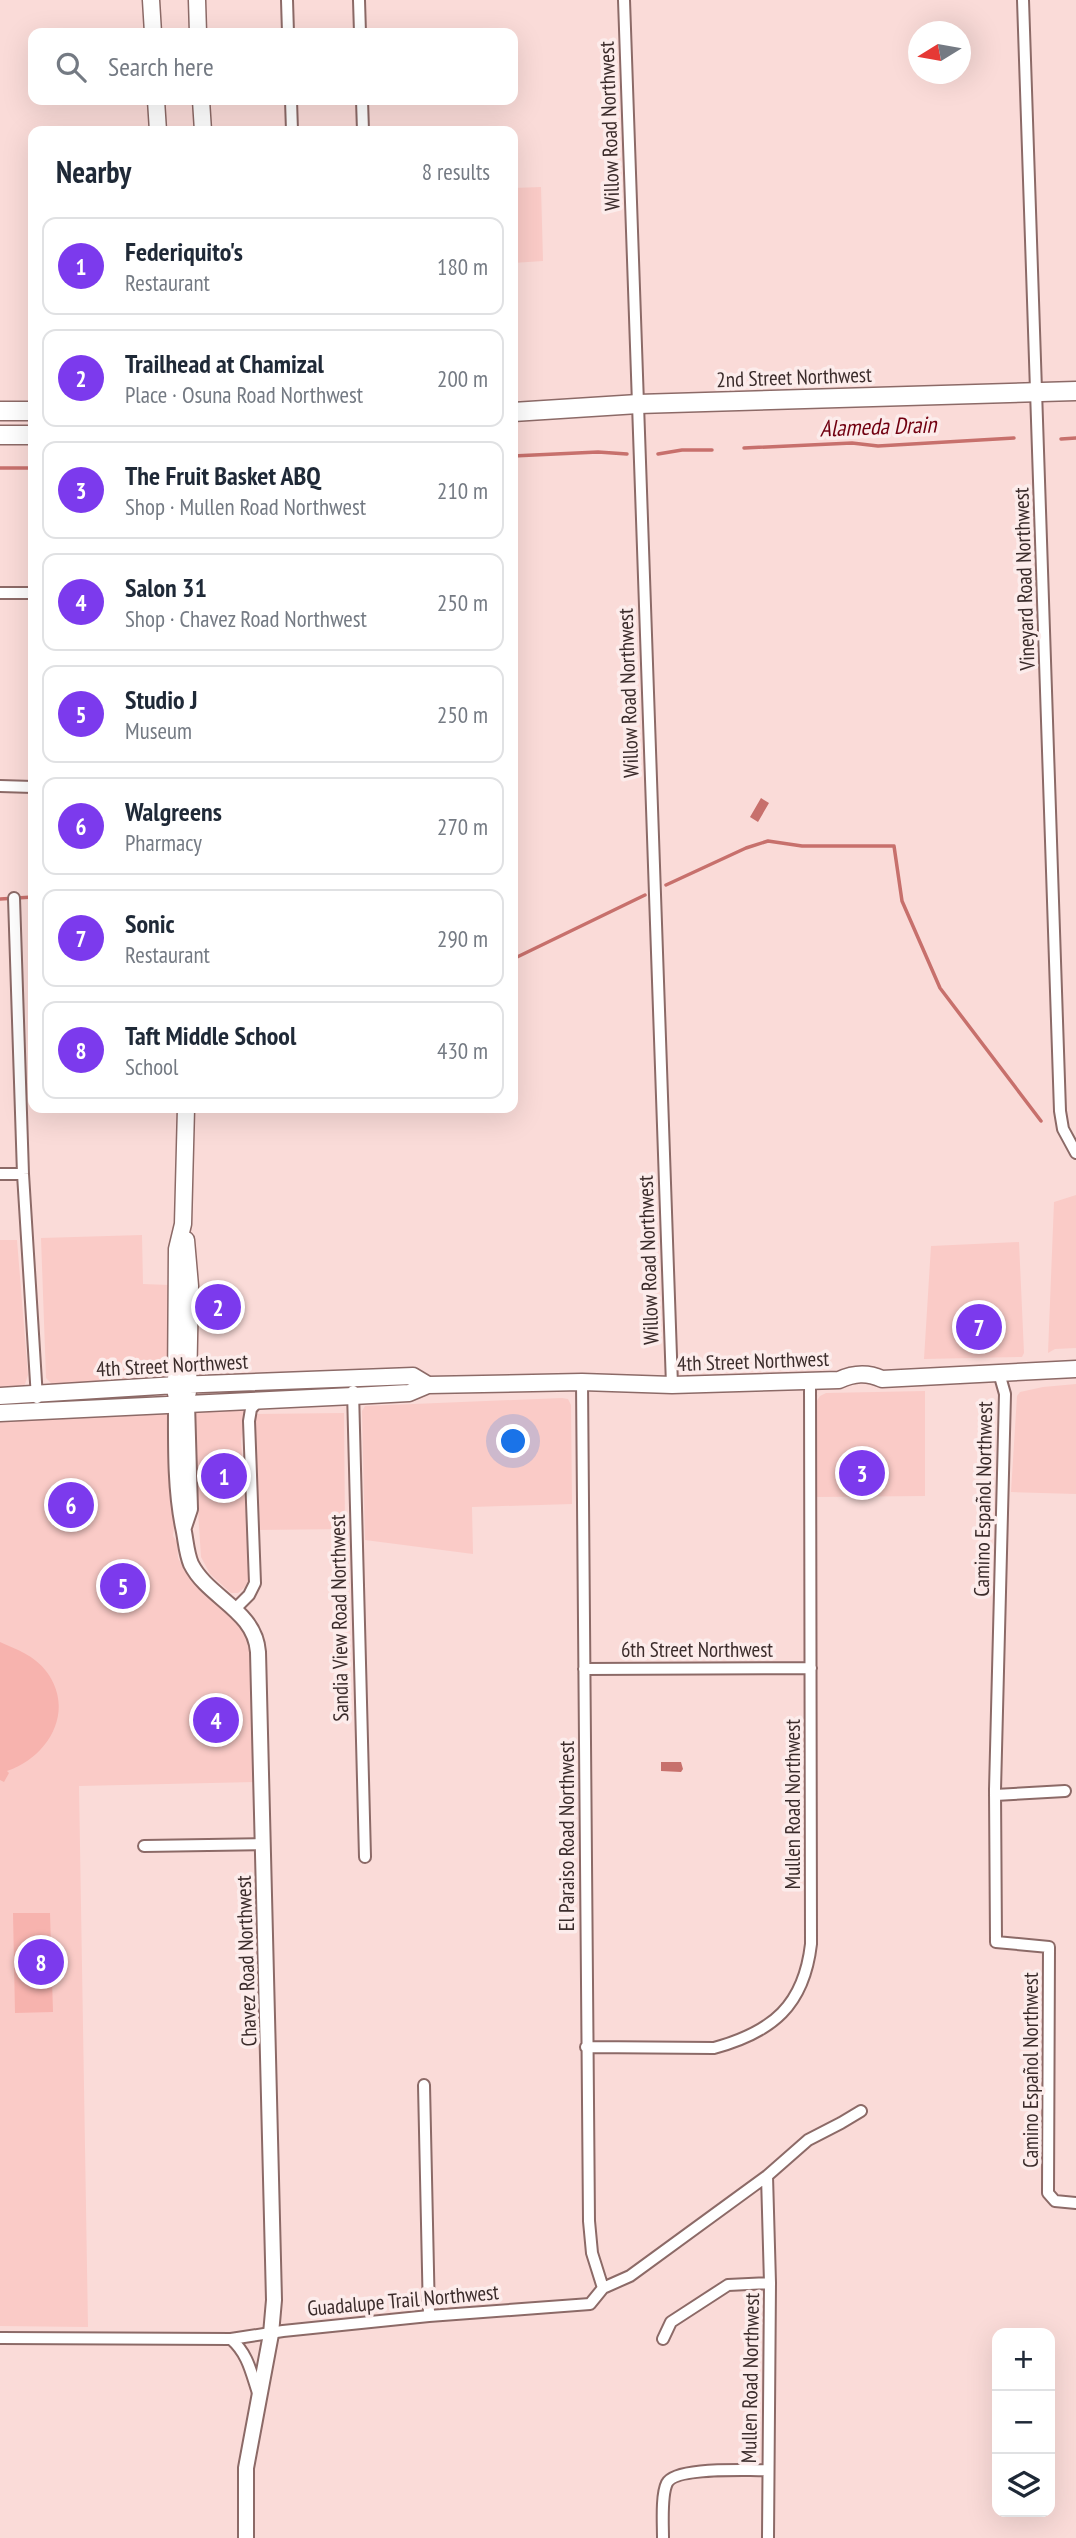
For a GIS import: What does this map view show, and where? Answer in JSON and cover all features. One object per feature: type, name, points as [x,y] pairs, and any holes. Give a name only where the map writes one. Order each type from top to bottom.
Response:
[{"type":"main road","points":[[151,0],[153,28]]},
{"type":"main road","points":[[197,0],[198,28]]},
{"type":"main road","points":[[156,105],[158,126]]},
{"type":"main road","points":[[201,105],[203,126]]},
{"type":"main road","name":"2nd Street Northwest","points":[[518,412],[638,404],[1076,391]]},
{"type":"main road","points":[[0,411],[28,411]]},
{"type":"main road","points":[[0,435],[28,435]]},
{"type":"main road","points":[[183,1394],[190,1286],[183,1224],[186,1113]]},
{"type":"main road","points":[[999,1373],[1076,1369]]},
{"type":"main road","name":"4th Street Northwest","points":[[0,1395],[183,1394],[260,1399],[409,1393],[428,1385],[582,1382],[672,1385],[839,1380],[851,1384],[882,1379],[999,1373]]},
{"type":"main road","name":"4th Street Northwest","points":[[0,1413],[38,1412],[313,1380],[413,1376],[428,1385]]},
{"type":"street","points":[[287,0],[288,28]]},
{"type":"street","points":[[359,0],[360,28]]},
{"type":"street","name":"Willow Road Northwest","points":[[624,0],[672,1385]]},
{"type":"street","name":"Vineyard Road Northwest","points":[[1023,0],[1060,1111],[1063,1129],[1076,1153]]},
{"type":"street","points":[[290,105],[292,126]]},
{"type":"street","points":[[362,105],[363,126]]},
{"type":"street","points":[[0,593],[28,593]]},
{"type":"street","points":[[0,786],[28,787]]},
{"type":"street","points":[[15,898],[23,1174],[38,1412]]},
{"type":"street","points":[[0,1174],[23,1174]]},
{"type":"street","name":"Camino Español Northwest","points":[[999,1373],[1005,1394],[995,1795],[996,1942],[1049,1947],[1048,2193],[1055,2201],[1076,2203]]},
{"type":"street","name":"Sandia View Road Northwest","points":[[353,1378],[365,1857]]},
{"type":"street","name":"Mullen Road Northwest","points":[[586,2047],[714,2048],[751,2036],[786,2009],[808,1970],[811,1944],[810,1381]]},
{"type":"street","name":"El Paraiso Road Northwest","points":[[582,1382],[589,2221],[593,2253],[603,2288]]},
{"type":"street","name":"Chavez Road Northwest","points":[[183,1394],[179,1508],[189,1558],[193,1567],[253,1631],[257,1644],[274,2300],[271,2334],[246,2468],[246,2538]]},
{"type":"street","points":[[235,1609],[249,1595],[256,1575],[249,1433],[251,1409],[260,1399]]},
{"type":"street","name":"6th Street Northwest","points":[[584,1669],[811,1668]]},
{"type":"street","points":[[995,1795],[1065,1791]]},
{"type":"street","points":[[144,1846],[264,1844]]},
{"type":"street","points":[[424,2085],[429,2316]]},
{"type":"street","name":"Guadalupe Trail Northwest","points":[[0,2338],[231,2339],[283,2330],[590,2304],[603,2288],[630,2276],[767,2176],[808,2140],[861,2111]]},
{"type":"street","name":"Mullen Road Northwest","points":[[767,2176],[770,2283],[768,2538]]},
{"type":"street","points":[[663,2339],[671,2322],[728,2285],[770,2283]]},
{"type":"street","points":[[231,2339],[242,2348],[258,2393]]},
{"type":"street","points":[[663,2538],[665,2485],[671,2478],[687,2472],[768,2470]]},
{"type":"shaded area","points":[[541,187],[543,261],[518,263],[518,188]]},
{"type":"shaded area","points":[[761,798],[769,803],[758,822],[750,817]]},
{"type":"shaded area","points":[[1076,1195],[1076,1348],[1055,1349],[1048,1353],[1054,1202]]},
{"type":"shaded area","points":[[142,1235],[143,1284],[169,1285],[168,1369],[164,1377],[55,1387],[46,1378],[41,1238]]},
{"type":"shaded area","points":[[0,1240],[17,1240],[28,1375],[24,1387],[0,1390]]},
{"type":"shaded area","points":[[1019,1242],[1024,1353],[1022,1357],[924,1359],[931,1246]]},
{"type":"shaded area","points":[[1076,1384],[1076,1494],[1011,1492],[1017,1396],[1020,1392],[1043,1387]]},
{"type":"shaded area","points":[[925,1391],[925,1496],[817,1497],[815,1404],[820,1396],[826,1393]]},
{"type":"shaded area","points":[[568,1399],[571,1405],[572,1504],[472,1507],[473,1554],[365,1540],[362,1411],[365,1406]]},
{"type":"shaded area","points":[[246,1406],[241,1441],[250,1576],[245,1587],[238,1593],[231,1593],[210,1574],[201,1557],[194,1415],[201,1409]]},
{"type":"shaded area","points":[[159,1411],[168,1414],[172,1422],[176,1509],[173,1536],[177,1542],[178,1558],[188,1576],[243,1629],[252,1647],[255,1782],[79,1786],[88,2327],[0,2326],[0,1420]]},
{"type":"shaded area","points":[[344,1413],[345,1529],[257,1530],[255,1414]]},
{"type":"shaded area","points":[[0,1642],[42,1666],[55,1686],[58,1701],[54,1730],[46,1743],[35,1755],[7,1771],[9,1773],[4,1782],[0,1780]]},
{"type":"shaded area","points":[[661,1762],[681,1762],[683,1769],[681,1772],[661,1771]]},
{"type":"shaded area","points":[[13,1913],[50,1913],[53,2012],[15,2013]]},
{"type":"waterway","name":"Alameda Drain","points":[[744,448],[852,443],[878,446],[1014,438]]},
{"type":"waterway","name":"Alameda Drain","points":[[1061,439],[1076,438]]},
{"type":"waterway","name":"Alameda Drain","points":[[658,454],[682,450],[712,450]]},
{"type":"waterway","name":"Alameda Drain","points":[[518,456],[598,452],[627,454]]},
{"type":"waterway","name":"Alameda Drain","points":[[0,468],[28,468]]},
{"type":"waterway","points":[[666,885],[746,848],[768,841],[802,846],[894,846],[902,901],[940,988],[1041,1121]]},
{"type":"waterway","points":[[518,957],[645,895]]},
{"type":"waterway","points":[[0,899],[28,897]]},
{"type":"place","name":"Trailhead at Chamizal","points":[[218,1307]]},
{"type":"place","name":"Sonic","points":[[979,1327]]},
{"type":"place","name":"The Fruit Basket ABQ","points":[[862,1473]]},
{"type":"place","name":"Federiquito's","points":[[224,1476]]},
{"type":"place","name":"Walgreens","points":[[71,1505]]},
{"type":"place","name":"Studio J","points":[[123,1586]]},
{"type":"place","name":"Salon 31","points":[[216,1720]]},
{"type":"place","name":"Taft Middle School","points":[[41,1962]]}]
